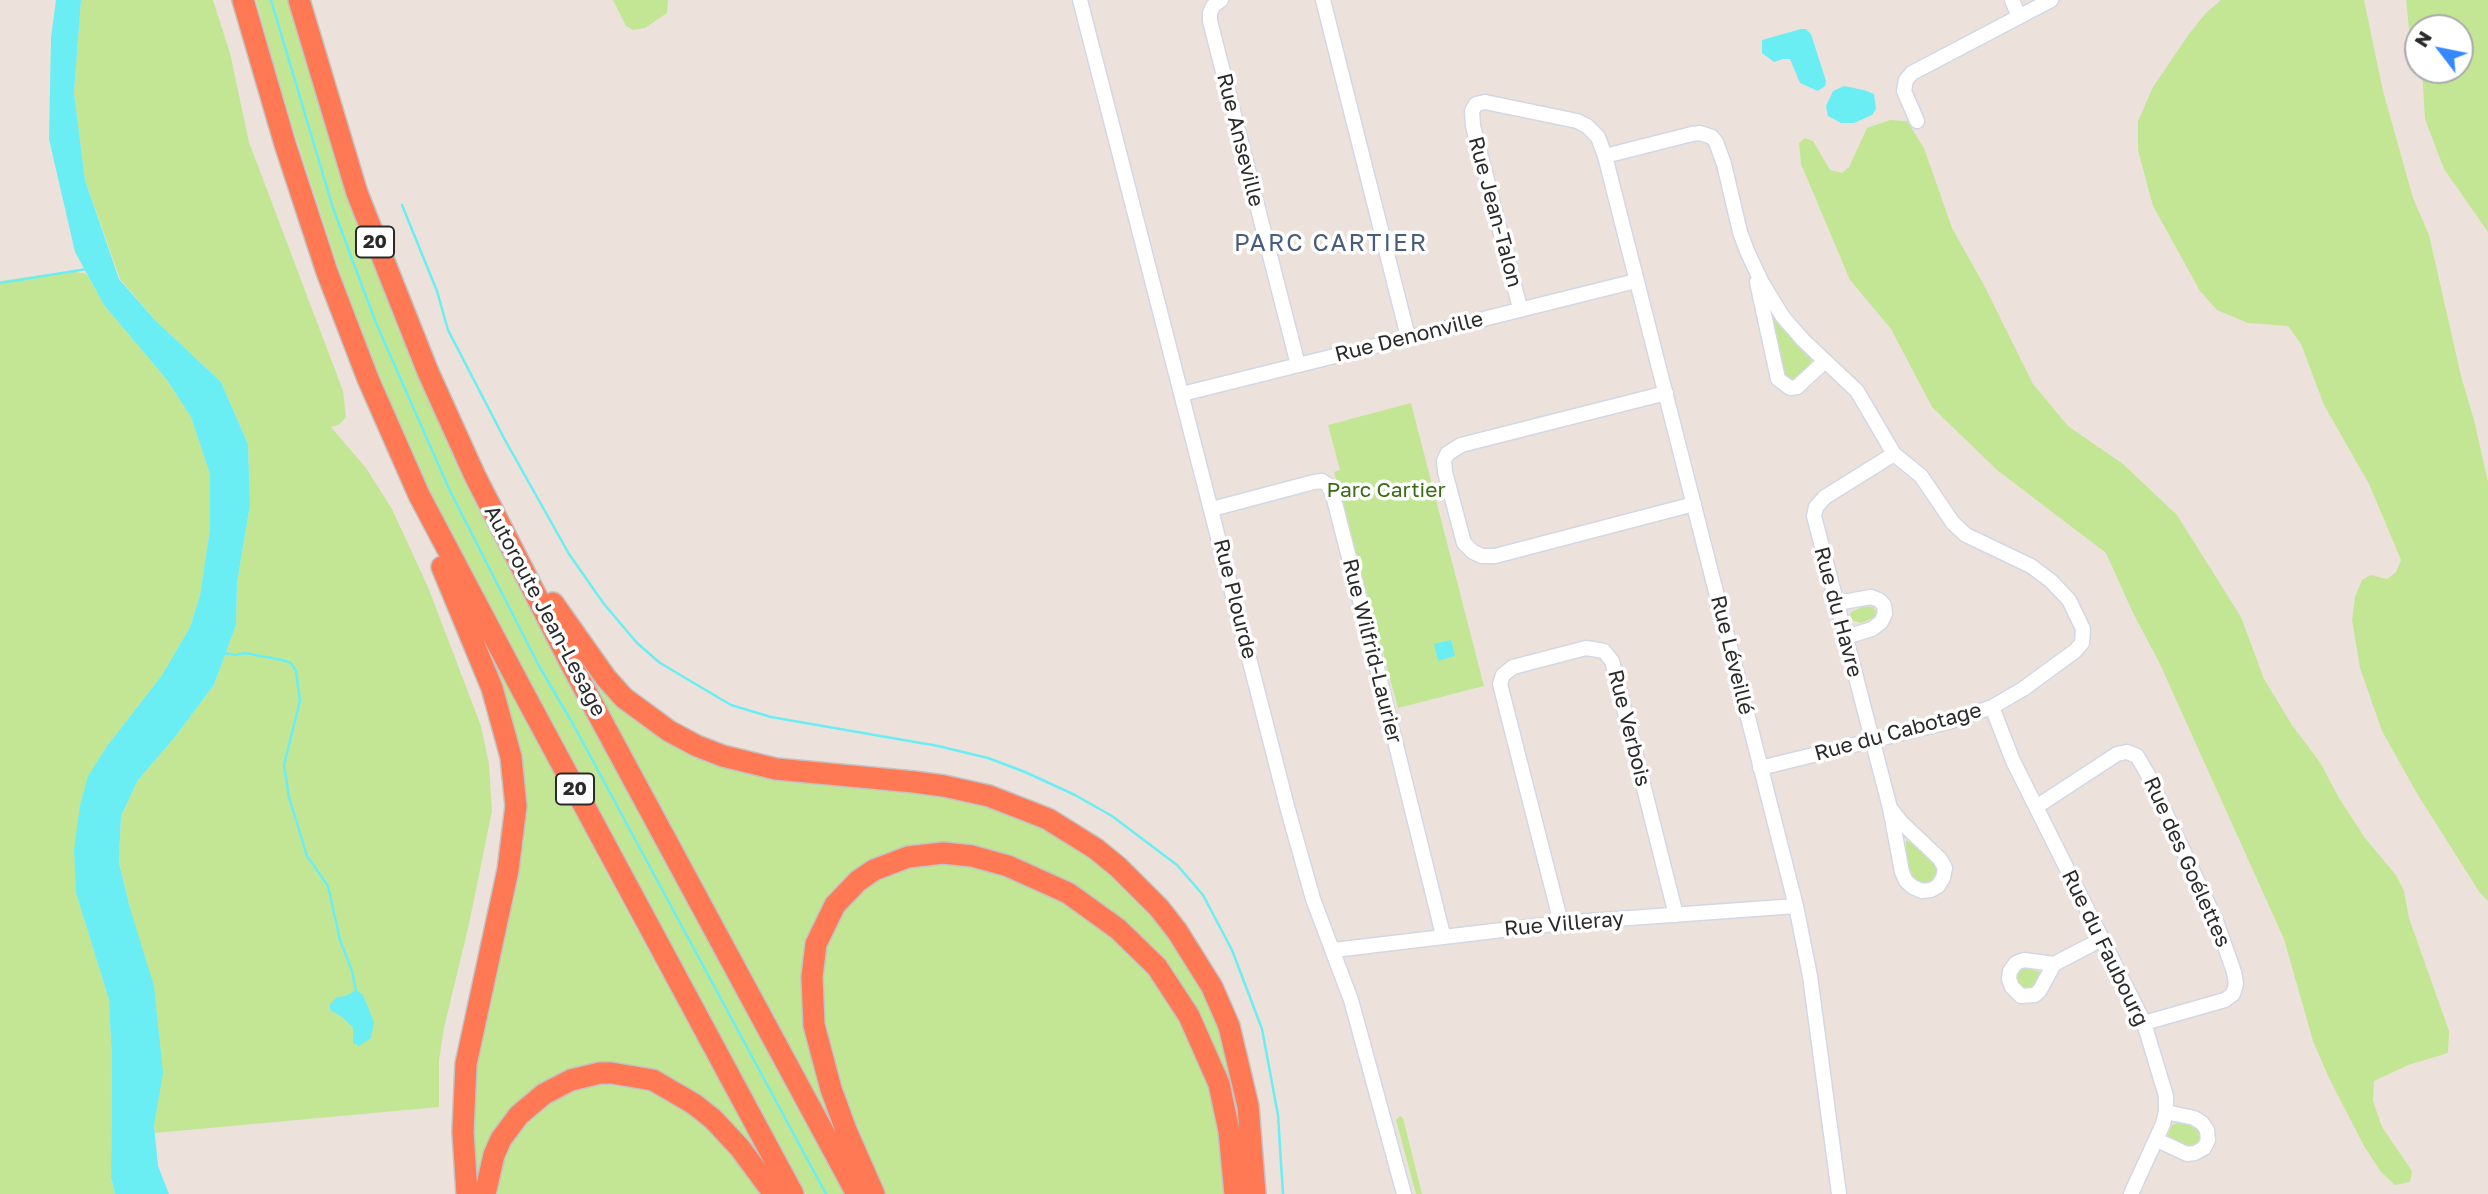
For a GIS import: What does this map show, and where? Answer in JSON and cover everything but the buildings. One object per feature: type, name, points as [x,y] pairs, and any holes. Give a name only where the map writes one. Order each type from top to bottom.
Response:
[{"type":"highway","name":"20","points":[[243,0],[309,221],[368,379],[419,495],[793,1194]]},
{"type":"highway","name":"Autoroute Jean-Lesage","points":[[299,0],[361,205],[428,372],[475,476],[571,664],[857,1194]]},
{"type":"highway","points":[[368,379],[396,457],[492,688],[506,734],[513,772],[516,806],[508,870],[466,1064],[463,1132],[467,1194]]},
{"type":"highway","points":[[475,476],[551,601],[606,678],[624,698],[669,731],[697,746],[747,763],[776,769],[944,786],[989,796],[1048,819],[1072,833],[1096,849],[1137,884],[1159,908],[1194,956],[1229,1026],[1248,1106],[1255,1194]]},
{"type":"highway","points":[[874,1194],[845,1129],[818,1045],[812,1000],[816,944],[835,905],[858,881],[874,870],[908,857],[943,853],[972,856],[1008,866],[1068,893],[1118,929],[1157,967],[1189,1016],[1219,1084],[1228,1131],[1235,1194]]},
{"type":"highway","points":[[485,1194],[494,1155],[501,1139],[519,1115],[544,1094],[571,1080],[600,1073],[638,1076],[660,1083],[681,1095],[713,1119],[774,1194]]},
{"type":"street","name":"Rue Plourde","points":[[1080,0],[1309,886],[1323,928],[1334,950],[1364,1042],[1404,1194]]},
{"type":"street","name":"Rue Anseville","points":[[1221,0],[1213,6],[1210,21],[1298,365]]},
{"type":"street","points":[[1323,0],[1408,337]]},
{"type":"street","points":[[2012,0],[2019,16]]},
{"type":"street","points":[[1917,121],[1904,91],[1906,80],[1912,73],[2051,0]]},
{"type":"street","name":"Rue Jean-Talon","points":[[1520,308],[1473,126],[1472,111],[1476,104],[1485,103],[1587,125]]},
{"type":"street","name":"Rue Léveillé","points":[[1587,125],[1598,137],[1605,156],[1796,906],[1810,975],[1839,1194]]},
{"type":"street","name":"Rue du Cabotage","points":[[1605,156],[1692,134],[1700,133],[1712,137],[1724,164],[1740,232],[1754,267],[1783,317],[1857,391],[1894,454],[1921,476],[1953,523],[1966,535],[2031,566],[2051,581],[2069,600],[2083,629],[2082,643],[2076,651],[1992,708],[1760,768]]},
{"type":"street","name":"Rue du Cabotage","points":[[1754,267],[1778,379],[1790,388],[1797,387],[1825,361]]},
{"type":"street","name":"Rue Denonville","points":[[1182,394],[1636,281]]},
{"type":"street","points":[[1666,393],[1461,445],[1447,454],[1444,461],[1445,472],[1464,543],[1482,556],[1495,556],[1694,504]]},
{"type":"street","name":"Rue du Havre","points":[[1890,808],[1940,859],[1945,868],[1938,886],[1931,890],[1922,891],[1906,881],[1898,856],[1890,808],[1814,516],[1816,507],[1825,497],[1894,454]]},
{"type":"street","name":"Rue Wilfrid-Laurier","points":[[1212,509],[1314,482],[1322,481],[1328,485],[1333,495],[1443,935]]},
{"type":"street","points":[[1836,603],[1871,597],[1884,606],[1885,614],[1881,622],[1872,629],[1846,637]]},
{"type":"street","name":"Rue Verbois","points":[[1561,923],[1500,684],[1503,675],[1513,667],[1586,648],[1604,651],[1612,661],[1676,915]]},
{"type":"street","name":"Rue du Faubourg","points":[[1992,708],[2012,761],[2144,1023],[2166,1096],[2166,1112],[2157,1140],[2131,1194]]},
{"type":"street","name":"Rue des Goélettes","points":[[2036,807],[2117,754],[2127,752],[2137,756],[2147,773],[2216,921],[2236,984],[2233,993],[2225,1000],[2144,1023]]},
{"type":"street","name":"Rue Villeray","points":[[1334,950],[1561,923],[1796,906]]},
{"type":"street","points":[[2054,964],[2102,939]]},
{"type":"street","points":[[2157,1140],[2187,1154],[2204,1148],[2208,1140],[2207,1130],[2202,1123],[2194,1118],[2166,1112]]},
{"type":"green space","points":[[81,0],[213,0],[230,53],[249,142],[343,391],[346,417],[339,425],[331,427],[366,468],[392,509],[428,587],[481,726],[489,764],[492,811],[444,1028],[439,1060],[439,1107],[155,1133],[130,908],[119,863],[121,816],[138,780],[214,685],[236,625],[237,583],[250,505],[248,444],[221,382],[155,320],[120,279],[85,180],[74,93]],"holes":[[[363,995],[373,1022],[353,1028],[342,1017]]]},
{"type":"green space","points":[[256,0],[288,0],[362,233],[398,329],[464,480],[549,645],[846,1194],[806,1194],[667,942],[440,516],[383,388],[345,288],[282,95]]},
{"type":"green space","points":[[613,0],[668,0],[667,13],[645,28],[633,30],[626,26]]},
{"type":"green space","points":[[2221,0],[2364,0],[2383,91],[2413,198],[2429,235],[2488,482],[2488,901],[2480,893],[2419,797],[2382,731],[2360,668],[2352,620],[2355,597],[2362,580],[2371,575],[2387,579],[2396,572],[2401,560],[2369,484],[2324,405],[2301,344],[2288,326],[2248,323],[2217,310],[2200,291],[2153,206],[2138,150],[2138,121],[2153,87],[2189,34]]},
{"type":"green space","points":[[2406,0],[2488,0],[2488,232],[2444,169],[2425,119],[2423,84],[2474,84],[2474,14],[2407,14]]},
{"type":"green space","points":[[1890,120],[1907,121],[1924,148],[1952,228],[2033,384],[2068,426],[2123,464],[2177,515],[2241,617],[2264,679],[2292,725],[2321,764],[2365,838],[2396,875],[2404,891],[2409,918],[2449,1031],[2448,1053],[2408,1065],[2374,1081],[2373,1101],[2382,1127],[2412,1171],[2410,1182],[2395,1185],[2381,1172],[2364,1146],[2329,1078],[2313,1041],[2284,939],[2159,662],[2106,553],[1997,470],[1932,407],[1891,329],[1850,280],[1801,164],[1799,143],[1805,138],[1813,141],[1830,170],[1842,173],[1849,167],[1867,128]]},
{"type":"green space","points":[[70,271],[87,274],[104,305],[167,380],[191,417],[210,474],[210,529],[200,595],[190,627],[162,675],[107,746],[89,776],[76,893],[109,1000],[112,1062],[111,1177],[115,1194],[0,1194],[0,281]]},
{"type":"green space","points":[[1771,315],[1812,359],[1795,380],[1786,377]]},
{"type":"green space","name":"Parc Cartier","points":[[1411,403],[1484,686],[1398,708],[1334,472],[1340,470],[1328,425]]},
{"type":"green space","points":[[1863,606],[1873,607],[1876,611],[1875,617],[1861,623],[1851,620],[1850,613]]},
{"type":"green space","points":[[482,637],[769,1171],[674,1083],[548,1084],[475,1194],[470,1091],[516,859]]},
{"type":"green space","points":[[576,653],[670,741],[929,789],[1028,818],[1114,873],[1188,957],[1230,1052],[1249,1194],[1191,1008],[1059,882],[897,852],[811,941],[846,1155]]},
{"type":"green space","points":[[1906,840],[1922,850],[1936,864],[1937,874],[1928,884],[1920,884],[1912,878],[1906,855]]},
{"type":"green space","points":[[956,862],[1012,878],[1081,912],[1143,963],[1182,1017],[1215,1097],[1228,1194],[882,1194],[847,1107],[826,1035],[821,1003],[822,962],[829,936],[840,914],[865,887],[898,868]]},
{"type":"green space","points":[[2023,967],[2040,972],[2035,988],[2022,990],[2015,981]]},
{"type":"green space","points":[[613,1083],[640,1086],[660,1094],[699,1119],[763,1194],[494,1194],[495,1180],[510,1141],[535,1111],[569,1089]]},
{"type":"green space","points":[[1400,1116],[1403,1118],[1422,1194],[1416,1194],[1396,1120]]},
{"type":"green space","points":[[2172,1125],[2194,1125],[2201,1136],[2200,1144],[2190,1149],[2168,1140]]},
{"type":"water","points":[[56,0],[81,0],[74,93],[85,180],[119,279],[155,320],[221,382],[248,444],[250,505],[237,583],[236,625],[214,685],[138,780],[121,816],[119,863],[154,986],[163,1073],[154,1125],[158,1166],[169,1194],[115,1194],[111,1177],[112,1062],[109,1000],[76,893],[74,850],[80,805],[88,776],[107,746],[162,675],[190,627],[200,595],[210,529],[210,474],[191,417],[167,380],[104,305],[75,252],[49,139],[51,38]]},
{"type":"water","points":[[1806,29],[1811,34],[1826,81],[1825,86],[1818,91],[1800,83],[1790,59],[1774,62],[1762,53],[1762,40]]},
{"type":"water","points":[[1844,86],[1874,94],[1876,109],[1872,115],[1854,123],[1841,123],[1828,116],[1826,106],[1833,91]]},
{"type":"water","points":[[1451,640],[1455,656],[1438,661],[1434,644]]},
{"type":"water","points":[[356,990],[363,995],[374,1022],[371,1038],[359,1046],[353,1043],[353,1028],[330,1010],[330,1004],[337,997],[346,996]]},
{"type":"waterway","points":[[271,0],[333,208],[376,323],[450,491],[539,666],[573,724],[826,1194]]},
{"type":"waterway","points":[[402,205],[437,291],[448,330],[505,440],[569,554],[604,604],[637,643],[660,663],[731,705],[771,717],[938,746],[988,758],[1025,772],[1112,816],[1177,865],[1203,895],[1232,950],[1262,1029],[1278,1115],[1283,1194]]},
{"type":"waterway","points":[[0,283],[87,269]]},
{"type":"waterway","points":[[224,653],[245,653],[282,660],[291,663],[296,671],[300,701],[284,765],[289,797],[307,856],[328,886],[340,940],[356,990]]},
{"type":"district","name":"PARC CARTIER","points":[[1331,243]]}]
